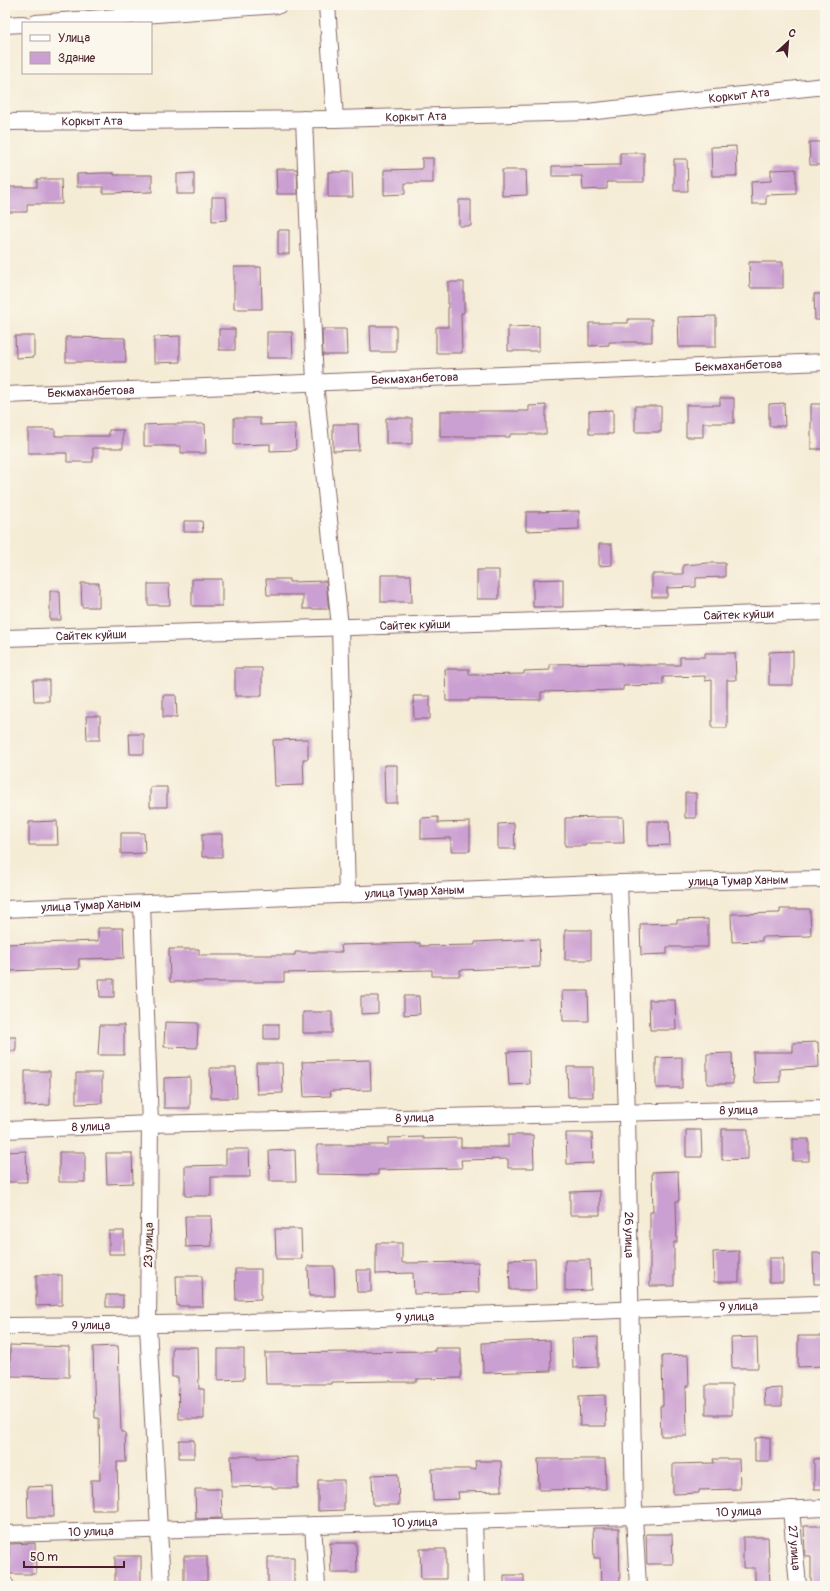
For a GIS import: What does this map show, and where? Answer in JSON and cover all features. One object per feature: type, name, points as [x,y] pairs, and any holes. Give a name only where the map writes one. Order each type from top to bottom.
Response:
[{"type":"street","points":[[50,22],[279,5]]},
{"type":"street","points":[[327,5],[334,119]]},
{"type":"street","points":[[5,25],[22,24]]},
{"type":"street","name":"Коркыт Ата","points":[[5,122],[334,119],[587,112],[825,86]]},
{"type":"street","points":[[304,119],[315,383],[340,627],[347,895]]},
{"type":"street","name":"Бекмаханбетова","points":[[5,395],[825,362]]},
{"type":"street","name":"Сайтек куйши","points":[[5,638],[825,612]]},
{"type":"street","name":"улица Тумар Ханым","points":[[5,909],[619,883],[825,879]]},
{"type":"street","name":"26 улица","points":[[619,883],[627,1114],[629,1308],[634,1516],[638,1586]]},
{"type":"street","name":"23 улица","points":[[142,904],[150,1124],[148,1326],[162,1586]]},
{"type":"street","name":"8 улица","points":[[5,1130],[150,1124],[627,1114],[825,1108]]},
{"type":"street","name":"9 улица","points":[[5,1326],[148,1326],[629,1308],[825,1304]]},
{"type":"street","name":"10 улица","points":[[5,1534],[159,1531],[634,1516],[825,1508]]},
{"type":"street","name":"27 улица","points":[[791,1509],[798,1586]]},
{"type":"street","points":[[474,1521],[476,1586]]},
{"type":"street","points":[[313,1525],[318,1586]]},
{"type":"building","points":[[809,142],[820,142],[820,165],[810,165]]},
{"type":"building","points":[[736,146],[737,176],[712,176],[711,147]]},
{"type":"building","points":[[620,153],[644,153],[644,182],[607,182],[607,189],[583,190],[582,176],[552,176],[552,166],[620,165]]},
{"type":"building","points":[[422,158],[433,158],[433,183],[405,183],[405,194],[384,195],[384,170],[422,169]]},
{"type":"building","points":[[674,159],[687,159],[688,191],[674,191]]},
{"type":"building","points":[[276,169],[297,169],[298,194],[277,194]]},
{"type":"building","points":[[796,169],[796,194],[766,195],[766,204],[752,204],[751,182],[771,181],[771,170]]},
{"type":"building","points":[[502,170],[526,170],[527,195],[502,196]]},
{"type":"building","points":[[328,172],[352,172],[353,197],[328,197]]},
{"type":"building","points":[[114,173],[114,175],[152,175],[152,192],[103,193],[103,187],[77,187],[77,174]]},
{"type":"building","points":[[194,173],[194,194],[177,194],[177,174]]},
{"type":"building","points":[[37,179],[61,179],[62,204],[27,204],[27,212],[5,212],[5,187],[37,187]]},
{"type":"building","points":[[212,197],[226,197],[227,220],[212,221]]},
{"type":"building","points":[[459,200],[471,200],[471,226],[459,226]]},
{"type":"building","points":[[278,230],[289,230],[289,254],[278,254]]},
{"type":"building","points":[[749,262],[783,262],[783,288],[750,288]]},
{"type":"building","points":[[234,267],[261,267],[262,309],[234,309]]},
{"type":"building","points":[[448,282],[464,282],[464,313],[461,313],[462,353],[436,353],[436,327],[448,327]]},
{"type":"building","points":[[814,294],[825,294],[825,320],[815,320]]},
{"type":"building","points":[[716,316],[716,347],[679,347],[678,317]]},
{"type":"building","points":[[628,319],[652,319],[652,342],[609,342],[609,345],[589,346],[589,323],[628,323]]},
{"type":"building","points":[[370,326],[396,326],[396,352],[371,352]]},
{"type":"building","points":[[539,326],[539,351],[508,351],[508,327]]},
{"type":"building","points":[[219,329],[235,329],[235,350],[219,350]]},
{"type":"building","points":[[322,329],[346,329],[347,355],[323,355]]},
{"type":"building","points":[[267,332],[292,332],[293,358],[267,358]]},
{"type":"building","points":[[15,336],[34,336],[34,357],[16,358]]},
{"type":"building","points":[[180,336],[180,362],[154,363],[154,337]]},
{"type":"building","points":[[66,337],[125,338],[126,362],[66,362]]},
{"type":"building","points":[[720,398],[734,398],[734,423],[703,423],[703,437],[686,437],[686,405],[720,405]]},
{"type":"building","points":[[784,403],[785,426],[769,426],[769,404]]},
{"type":"building","points":[[811,404],[825,404],[825,449],[811,449]]},
{"type":"building","points":[[546,405],[546,434],[510,434],[510,437],[440,437],[440,411],[529,411],[529,406]]},
{"type":"building","points":[[635,406],[661,406],[661,432],[635,432]]},
{"type":"building","points":[[613,410],[613,434],[589,434],[589,411]]},
{"type":"building","points":[[234,418],[260,418],[260,425],[295,424],[296,450],[270,451],[270,444],[234,445]]},
{"type":"building","points":[[386,418],[412,418],[412,444],[386,444]]},
{"type":"building","points":[[205,424],[206,453],[181,453],[181,446],[144,446],[144,425]]},
{"type":"building","points":[[333,424],[358,424],[359,450],[333,451]]},
{"type":"building","points":[[28,429],[55,429],[55,436],[109,436],[109,430],[123,430],[123,448],[93,448],[93,462],[67,462],[67,453],[28,453]]},
{"type":"building","points":[[579,511],[579,529],[526,531],[526,512]]},
{"type":"building","points":[[184,521],[202,521],[203,532],[184,532]]},
{"type":"building","points":[[599,544],[612,544],[612,565],[599,566]]},
{"type":"building","points":[[725,563],[725,577],[696,578],[696,587],[667,588],[667,597],[652,597],[652,574],[683,574],[683,565]]},
{"type":"building","points":[[477,570],[499,570],[499,599],[477,599]]},
{"type":"building","points":[[381,575],[411,575],[412,602],[381,602]]},
{"type":"building","points":[[192,579],[222,579],[222,606],[192,606]]},
{"type":"building","points":[[266,579],[289,579],[289,582],[326,581],[329,609],[303,609],[303,595],[267,595]]},
{"type":"building","points":[[563,579],[563,607],[533,607],[533,580]]},
{"type":"building","points":[[81,583],[99,583],[99,607],[82,607]]},
{"type":"building","points":[[148,584],[169,584],[170,605],[148,605]]},
{"type":"building","points":[[50,591],[60,591],[61,620],[50,620]]},
{"type":"building","points":[[793,651],[793,685],[769,685],[769,652]]},
{"type":"building","points":[[705,653],[735,653],[736,680],[727,680],[727,728],[712,728],[712,680],[705,681],[705,676],[663,677],[663,685],[623,686],[623,690],[541,692],[541,700],[469,699],[469,701],[446,701],[445,669],[469,669],[469,675],[524,674],[524,671],[550,670],[550,664],[622,663],[622,665],[680,665],[680,657],[705,657]]},
{"type":"building","points":[[235,668],[262,668],[262,696],[235,696]]},
{"type":"building","points":[[33,680],[49,680],[49,701],[34,701]]},
{"type":"building","points":[[163,695],[176,695],[177,717],[163,717]]},
{"type":"building","points":[[413,696],[430,696],[430,719],[414,719]]},
{"type":"building","points":[[86,716],[100,716],[100,740],[87,740]]},
{"type":"building","points":[[129,734],[144,734],[144,754],[130,754]]},
{"type":"building","points":[[308,739],[308,759],[303,759],[304,785],[275,786],[273,740]]},
{"type":"building","points":[[384,765],[397,765],[397,803],[385,803]]},
{"type":"building","points":[[150,787],[167,787],[167,807],[150,807]]},
{"type":"building","points":[[685,793],[696,793],[696,818],[685,818]]},
{"type":"building","points":[[438,817],[438,823],[470,822],[470,851],[451,851],[451,838],[421,839],[421,818]]},
{"type":"building","points":[[623,817],[624,843],[586,843],[586,846],[565,846],[565,818]]},
{"type":"building","points":[[57,821],[58,845],[29,845],[29,822]]},
{"type":"building","points":[[648,821],[669,821],[670,845],[648,846]]},
{"type":"building","points":[[514,823],[515,849],[498,849],[498,824]]},
{"type":"building","points":[[121,833],[144,833],[145,853],[121,854]]},
{"type":"building","points":[[202,834],[222,834],[222,857],[202,857]]},
{"type":"building","points":[[780,909],[810,909],[811,936],[762,937],[762,941],[732,942],[731,914],[780,913]]},
{"type":"building","points":[[708,919],[708,947],[667,947],[667,954],[641,955],[640,924],[677,923],[677,920]]},
{"type":"building","points":[[98,928],[123,928],[124,958],[79,959],[79,969],[5,971],[5,944],[98,941]]},
{"type":"building","points":[[565,930],[591,930],[591,960],[565,960]]},
{"type":"building","points":[[539,939],[540,967],[460,970],[460,976],[432,976],[432,970],[284,973],[284,982],[170,982],[169,949],[199,949],[199,955],[295,955],[295,952],[342,952],[341,945],[420,943],[420,946],[475,945],[475,942]]},
{"type":"building","points":[[99,979],[114,979],[114,997],[100,997]]},
{"type":"building","points":[[562,991],[588,991],[589,1021],[563,1021]]},
{"type":"building","points":[[361,996],[378,996],[378,1013],[361,1014]]},
{"type":"building","points":[[404,996],[419,996],[420,1014],[404,1015]]},
{"type":"building","points":[[649,1000],[675,1000],[676,1030],[650,1030]]},
{"type":"building","points":[[303,1012],[332,1012],[332,1033],[303,1033]]},
{"type":"building","points":[[165,1022],[198,1023],[197,1048],[164,1047]]},
{"type":"building","points":[[264,1024],[279,1024],[279,1039],[264,1039]]},
{"type":"building","points":[[100,1025],[124,1025],[124,1055],[98,1055]]},
{"type":"building","points":[[5,1037],[16,1037],[16,1051],[5,1051]]},
{"type":"building","points":[[818,1042],[819,1067],[780,1069],[780,1082],[754,1083],[753,1052],[793,1052],[793,1043]]},
{"type":"building","points":[[529,1051],[530,1084],[509,1085],[507,1052]]},
{"type":"building","points":[[732,1053],[733,1084],[707,1084],[707,1054]]},
{"type":"building","points":[[682,1057],[682,1088],[656,1088],[656,1058]]},
{"type":"building","points":[[370,1060],[371,1090],[330,1091],[331,1096],[304,1097],[302,1062]]},
{"type":"building","points":[[256,1063],[282,1063],[283,1093],[257,1094]]},
{"type":"building","points":[[567,1067],[593,1067],[593,1097],[568,1097]]},
{"type":"building","points":[[210,1068],[236,1068],[237,1098],[211,1098]]},
{"type":"building","points":[[25,1071],[50,1071],[50,1105],[25,1106]]},
{"type":"building","points":[[76,1073],[102,1073],[102,1103],[76,1104]]},
{"type":"building","points":[[190,1077],[190,1108],[164,1108],[164,1078]]},
{"type":"building","points":[[722,1129],[748,1129],[748,1159],[722,1160]]},
{"type":"building","points":[[686,1130],[701,1130],[702,1157],[686,1157]]},
{"type":"building","points":[[566,1133],[592,1133],[593,1163],[567,1164]]},
{"type":"building","points":[[508,1135],[533,1135],[534,1168],[508,1168],[508,1159],[461,1160],[462,1168],[378,1170],[378,1175],[317,1174],[317,1145],[388,1145],[388,1138],[423,1137],[423,1139],[461,1138],[461,1147],[508,1147]]},
{"type":"building","points":[[793,1139],[809,1139],[809,1161],[793,1161]]},
{"type":"building","points":[[226,1149],[249,1149],[250,1177],[211,1177],[211,1196],[185,1196],[185,1166],[226,1165]]},
{"type":"building","points":[[295,1150],[296,1181],[270,1181],[269,1151]]},
{"type":"building","points":[[26,1151],[27,1182],[5,1182],[5,1152]]},
{"type":"building","points":[[59,1152],[85,1152],[85,1182],[59,1182]]},
{"type":"building","points":[[106,1153],[132,1153],[133,1183],[107,1184]]},
{"type":"building","points":[[678,1171],[679,1201],[676,1201],[677,1242],[674,1242],[674,1286],[650,1286],[650,1212],[653,1212],[652,1172]]},
{"type":"building","points":[[600,1191],[600,1215],[570,1215],[570,1192]]},
{"type":"building","points":[[185,1216],[211,1216],[212,1246],[186,1247]]},
{"type":"building","points":[[275,1229],[301,1229],[302,1259],[276,1259]]},
{"type":"building","points":[[109,1231],[124,1231],[124,1254],[109,1254]]},
{"type":"building","points":[[376,1243],[402,1243],[402,1263],[478,1262],[479,1292],[414,1294],[413,1273],[376,1274]]},
{"type":"building","points":[[739,1251],[739,1282],[714,1282],[713,1252]]},
{"type":"building","points":[[813,1253],[825,1253],[825,1284],[814,1284]]},
{"type":"building","points":[[769,1258],[783,1258],[783,1282],[769,1282]]},
{"type":"building","points":[[535,1259],[536,1290],[510,1290],[509,1260]]},
{"type":"building","points":[[565,1260],[590,1260],[591,1290],[565,1291]]},
{"type":"building","points":[[308,1266],[334,1266],[335,1296],[309,1296]]},
{"type":"building","points":[[235,1269],[261,1269],[261,1299],[236,1300]]},
{"type":"building","points":[[356,1270],[371,1270],[371,1292],[357,1292]]},
{"type":"building","points":[[36,1275],[62,1275],[62,1305],[36,1306]]},
{"type":"building","points":[[176,1276],[202,1276],[203,1306],[177,1306]]},
{"type":"building","points":[[106,1295],[123,1295],[123,1307],[106,1307]]},
{"type":"building","points":[[798,1336],[824,1336],[824,1366],[798,1367]]},
{"type":"building","points":[[598,1337],[598,1367],[573,1368],[572,1338]]},
{"type":"building","points":[[757,1337],[758,1368],[732,1368],[731,1338]]},
{"type":"building","points":[[550,1340],[551,1371],[483,1373],[482,1343]]},
{"type":"building","points":[[10,1345],[69,1347],[69,1377],[10,1376]]},
{"type":"building","points":[[118,1346],[121,1432],[125,1432],[126,1462],[117,1462],[118,1510],[92,1510],[91,1480],[100,1480],[99,1418],[95,1418],[93,1347]]},
{"type":"building","points":[[172,1347],[198,1347],[199,1389],[204,1389],[204,1419],[179,1419],[178,1377],[172,1377]]},
{"type":"building","points":[[435,1348],[461,1348],[461,1378],[417,1379],[417,1382],[391,1381],[331,1382],[331,1384],[266,1384],[265,1353],[435,1351]]},
{"type":"building","points":[[218,1349],[244,1349],[244,1379],[218,1380]]},
{"type":"building","points":[[688,1355],[689,1386],[686,1386],[687,1436],[661,1436],[660,1406],[663,1406],[662,1356]]},
{"type":"building","points":[[706,1385],[732,1385],[732,1415],[706,1415]]},
{"type":"building","points":[[782,1388],[782,1406],[765,1406],[764,1389]]},
{"type":"building","points":[[605,1395],[606,1426],[580,1426],[579,1396]]},
{"type":"building","points":[[770,1437],[770,1461],[755,1461],[755,1438]]},
{"type":"building","points":[[179,1440],[194,1440],[194,1458],[179,1458]]},
{"type":"building","points":[[231,1456],[257,1456],[257,1458],[298,1457],[298,1488],[272,1488],[272,1486],[232,1487]]},
{"type":"building","points":[[825,1458],[825,1489],[814,1489],[814,1459]]},
{"type":"building","points":[[538,1459],[605,1459],[606,1489],[539,1490]]},
{"type":"building","points":[[713,1459],[739,1459],[740,1489],[699,1490],[699,1493],[673,1494],[673,1464],[714,1463]]},
{"type":"building","points":[[475,1461],[501,1461],[502,1491],[458,1492],[459,1499],[433,1500],[432,1469],[476,1469]]},
{"type":"building","points":[[398,1474],[399,1505],[373,1505],[372,1475]]},
{"type":"building","points":[[318,1480],[344,1480],[344,1510],[318,1511]]},
{"type":"building","points":[[53,1486],[54,1517],[28,1517],[27,1487]]},
{"type":"building","points":[[195,1489],[221,1489],[222,1518],[196,1519]]},
{"type":"building","points":[[804,1526],[825,1526],[825,1586],[811,1586],[811,1556],[805,1556]]},
{"type":"building","points":[[593,1528],[619,1528],[620,1586],[601,1586],[600,1558],[594,1558]]},
{"type":"building","points":[[646,1534],[672,1534],[673,1564],[647,1564]]},
{"type":"building","points":[[743,1537],[768,1537],[770,1586],[755,1586],[755,1568],[743,1568]]},
{"type":"building","points":[[35,1543],[36,1574],[10,1574],[9,1544]]},
{"type":"building","points":[[330,1543],[356,1543],[357,1573],[331,1573]]},
{"type":"building","points":[[420,1549],[446,1549],[446,1579],[421,1579]]},
{"type":"building","points":[[115,1556],[141,1556],[141,1586],[115,1586]]},
{"type":"building","points":[[184,1556],[207,1556],[207,1581],[184,1582]]},
{"type":"building","points":[[268,1557],[294,1557],[294,1586],[268,1586]]},
{"type":"building","points":[[504,1575],[524,1575],[524,1586],[504,1586]]}]
